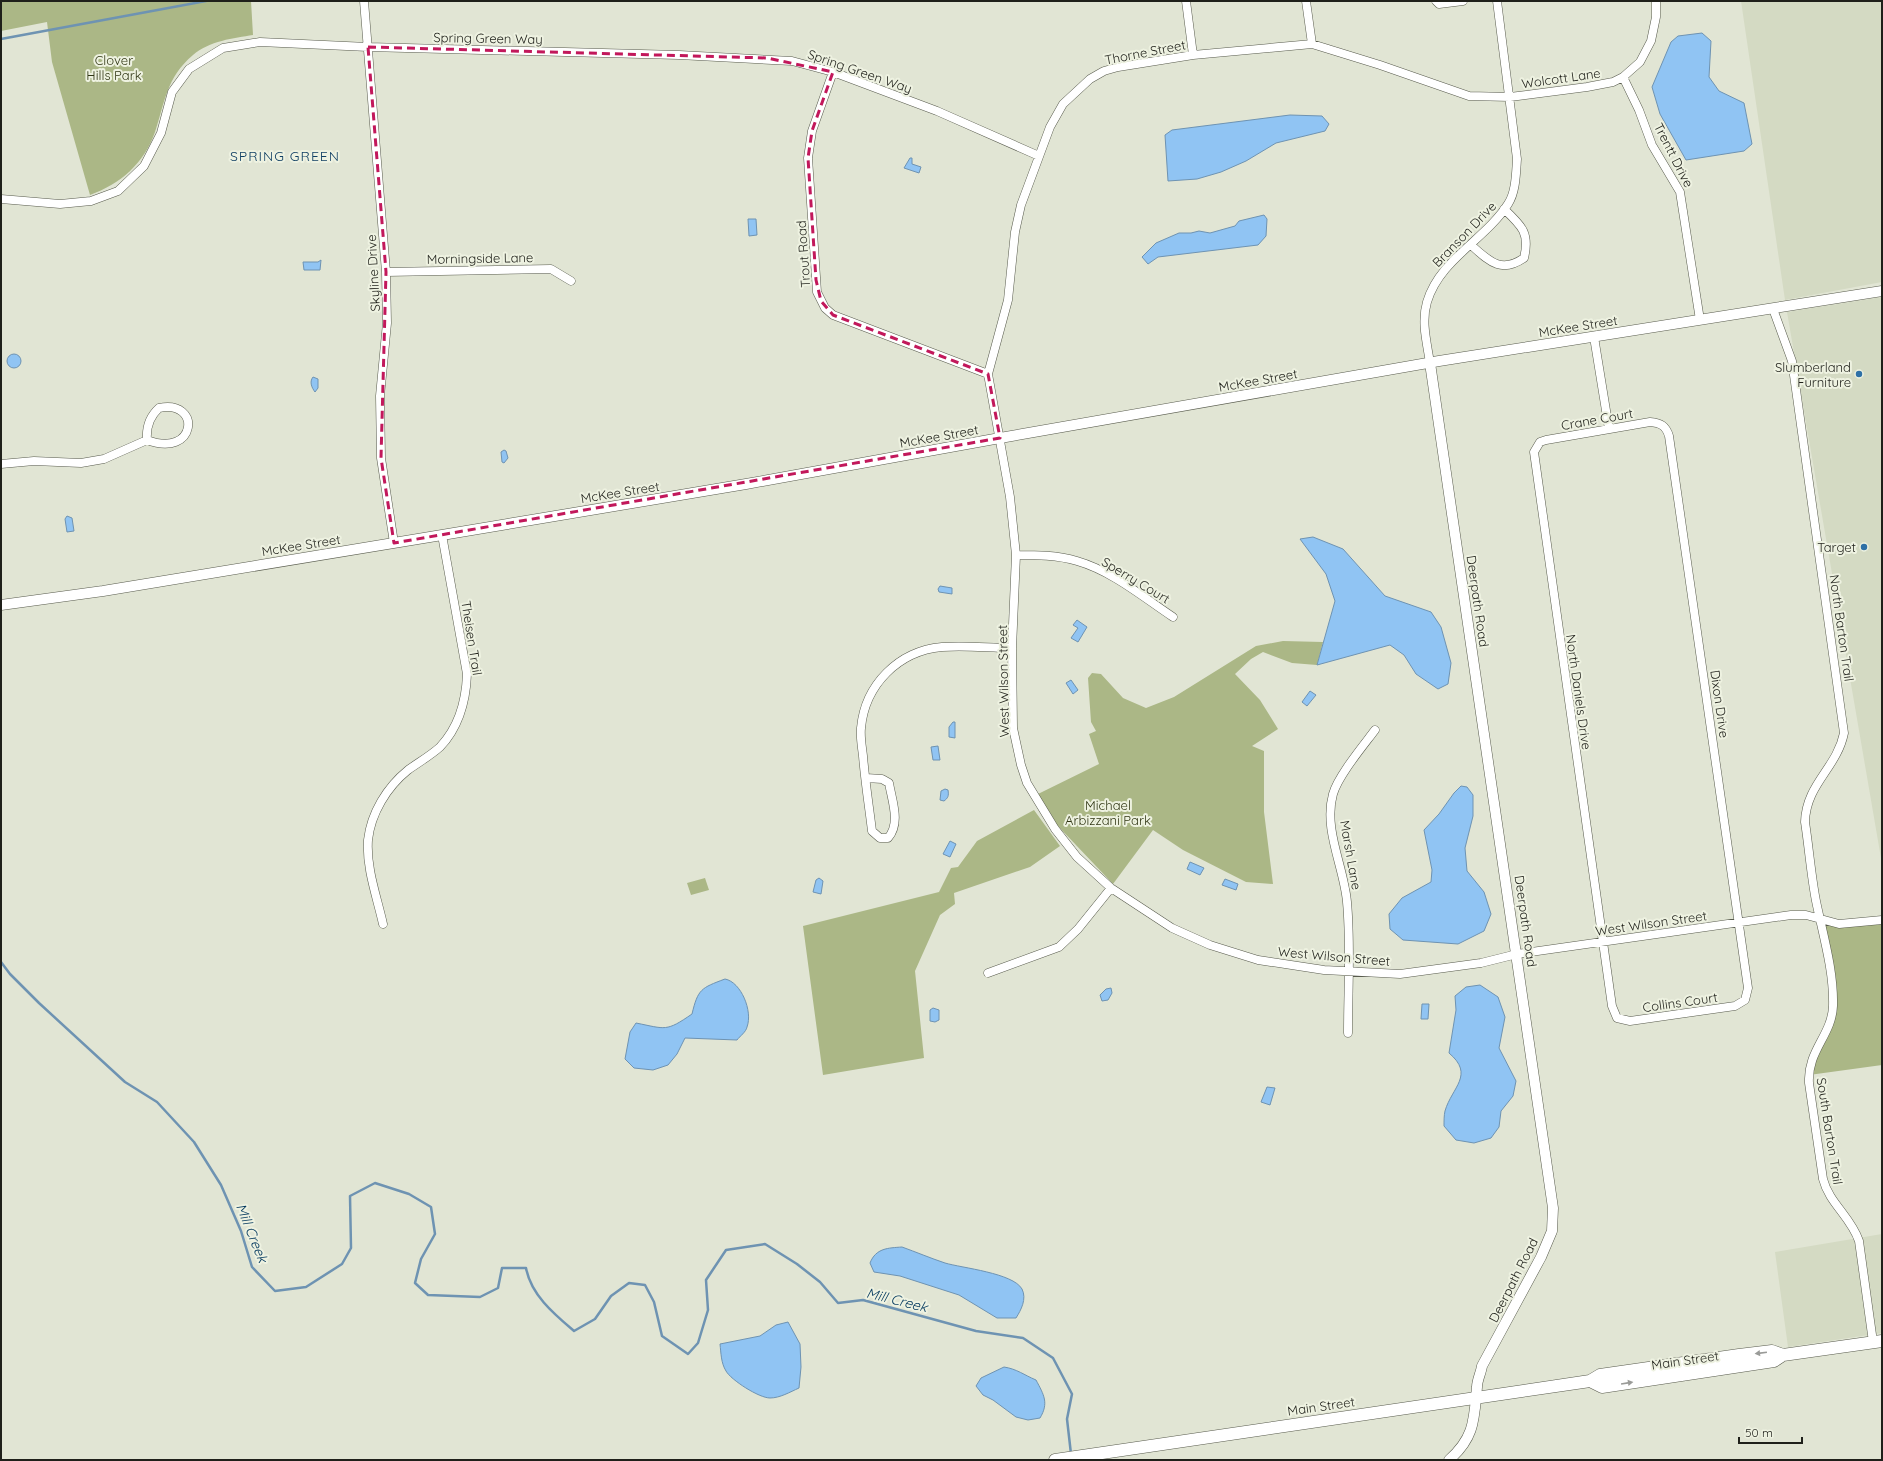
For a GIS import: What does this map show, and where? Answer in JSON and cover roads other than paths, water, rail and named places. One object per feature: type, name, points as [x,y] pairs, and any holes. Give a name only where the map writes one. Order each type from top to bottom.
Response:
[{"type":"main road","name":"Main Street","points":[[1056,1460],[1081,1455],[1590,1381],[1600,1375],[1739,1355],[1772,1351],[1783,1355],[1877,1341]]},
{"type":"street","points":[[1186,1],[1193,55]]},
{"type":"street","points":[[1306,1],[1312,44]]},
{"type":"street","points":[[1436,1],[1439,4],[1463,1]]},
{"type":"street","name":"Branson Drive","points":[[1430,363],[1425,328],[1427,302],[1438,278],[1450,264],[1471,245],[1509,203],[1516,180],[1517,159],[1497,1]]},
{"type":"street","name":"Wolcott Lane","points":[[1510,97],[1602,85],[1623,77],[1640,62],[1651,41],[1654,29],[1656,1]]},
{"type":"street","name":"Skyline Drive","points":[[364,3],[386,272],[387,323],[380,396],[381,458],[394,543]]},
{"type":"street","name":"Spring Green Way","points":[[1,199],[60,204],[91,202],[118,191],[144,166],[161,133],[172,92],[189,69],[223,48],[260,42],[368,47],[767,58],[792,61],[833,72],[937,111],[1039,156]]},
{"type":"street","name":"Thorne Street","points":[[1000,438],[988,374],[1008,300],[1017,218],[1050,127],[1063,104],[1072,94],[1090,79],[1104,71],[1118,67],[1193,55],[1312,44],[1380,64],[1469,96],[1510,97]]},
{"type":"street","name":"Trout Road","points":[[833,72],[812,131],[808,158],[816,280],[820,301],[833,315],[988,374]]},
{"type":"street","name":"Trentt Drive","points":[[1623,77],[1639,110],[1652,145],[1680,192],[1700,320]]},
{"type":"street","points":[[1471,245],[1489,261],[1499,265],[1514,265],[1524,258],[1528,244],[1522,227],[1504,209]]},
{"type":"street","name":"Morningside Lane","points":[[386,272],[551,269],[571,281]]},
{"type":"street","name":"McKee Street","points":[[1,605],[104,591],[739,486],[1000,438],[1430,363],[1882,291]]},
{"type":"street","name":"North Barton Trail","points":[[1773,309],[1792,361],[1844,734],[1841,748],[1813,790],[1805,811],[1805,822],[1821,919]]},
{"type":"street","points":[[1594,337],[1609,429]]},
{"type":"street","name":"Deerpath Road","points":[[1430,363],[1553,1208],[1552,1232],[1541,1257],[1482,1366],[1477,1386],[1474,1420],[1470,1435],[1464,1446],[1449,1460]]},
{"type":"street","points":[[1,464],[34,461],[80,463],[104,459],[147,440],[163,445],[178,442],[184,436],[188,427],[184,413],[173,407],[159,408],[150,419],[147,426],[147,440]]},
{"type":"street","name":"Crane Court","points":[[1536,446],[1540,442],[1546,440],[1650,422],[1657,422],[1663,426]]},
{"type":"street","name":"Dixon Drive","points":[[1663,426],[1669,436],[1748,988]]},
{"type":"street","name":"West Wilson Street","points":[[1000,438],[1010,497],[1016,555],[1012,648],[1013,728],[1021,765],[1028,783],[1054,829],[1077,857],[1111,888],[1172,928],[1210,946],[1238,955],[1283,965],[1348,972],[1400,974],[1481,963],[1517,954],[1791,915],[1806,915],[1839,924],[1882,920]]},
{"type":"street","name":"North Daniels Drive","points":[[1536,446],[1534,458],[1612,1006]]},
{"type":"street","name":"Theisen Trail","points":[[383,924],[368,858],[368,840],[372,819],[383,798],[399,778],[441,746],[456,724],[464,704],[467,674],[442,535]]},
{"type":"street","name":"Sperry Court","points":[[1016,555],[1050,555],[1078,561],[1108,574],[1173,617]]},
{"type":"street","points":[[866,778],[882,779],[889,783],[896,822],[894,831],[888,838],[880,838],[872,831],[866,778],[861,730],[865,706],[876,685],[891,668],[912,654],[941,647],[1012,648]]},
{"type":"street","name":"Marsh Lane","points":[[1348,1033],[1347,900],[1334,836],[1332,804],[1333,794],[1339,782],[1374,730]]},
{"type":"street","points":[[988,973],[1059,947],[1078,929],[1111,888]]},
{"type":"street","name":"South Barton Trail","points":[[1821,919],[1833,993],[1833,1016],[1830,1025],[1812,1058],[1809,1067],[1809,1083],[1822,1179],[1826,1190],[1855,1230],[1859,1241],[1877,1341]]},
{"type":"street","name":"Collins Court","points":[[1612,1006],[1617,1018],[1630,1021],[1735,1006],[1745,1000],[1748,988]]},
{"type":"water","points":[[1702,33],[1711,41],[1709,77],[1719,91],[1744,103],[1752,144],[1744,151],[1686,160],[1660,114],[1652,87],[1671,42],[1678,36]]},
{"type":"water","points":[[1290,115],[1322,116],[1329,124],[1325,131],[1276,143],[1246,161],[1221,172],[1197,179],[1168,181],[1165,135],[1172,130]]},
{"type":"water","points":[[910,158],[912,158],[912,164],[921,167],[919,173],[904,168]]},
{"type":"water","points":[[1264,215],[1267,219],[1266,236],[1258,245],[1158,257],[1148,264],[1142,257],[1156,243],[1179,233],[1199,231],[1210,233],[1235,226],[1239,221]]},
{"type":"water","points":[[748,219],[756,219],[757,235],[749,236]]},
{"type":"water","points":[[321,260],[320,270],[304,270],[303,262],[318,262]]},
{"type":"water","points":[[14,354],[19,356],[21,361],[19,366],[14,368],[9,366],[7,361],[9,356]]},
{"type":"water","points":[[313,377],[318,379],[318,388],[315,392],[311,383]]},
{"type":"water","points":[[504,450],[506,451],[508,458],[504,463],[502,462],[501,452]]},
{"type":"water","points":[[67,516],[72,518],[74,531],[67,532],[65,519]]},
{"type":"water","points":[[1313,537],[1343,549],[1385,596],[1431,612],[1441,627],[1451,663],[1448,684],[1438,689],[1416,674],[1404,655],[1390,645],[1317,665],[1335,601],[1326,574],[1300,539]]},
{"type":"water","points":[[940,586],[952,588],[952,594],[939,592],[938,589]]},
{"type":"water","points":[[1077,620],[1087,627],[1078,642],[1071,638],[1078,628],[1073,625]]},
{"type":"water","points":[[1071,680],[1078,690],[1073,694],[1066,683]]},
{"type":"water","points":[[1310,691],[1316,695],[1307,706],[1302,702]]},
{"type":"water","points":[[953,722],[955,722],[955,738],[949,737],[949,727]]},
{"type":"water","points":[[938,746],[940,760],[933,760],[931,747]]},
{"type":"water","points":[[1461,786],[1467,787],[1473,795],[1473,816],[1465,848],[1467,871],[1484,892],[1491,914],[1484,931],[1458,944],[1403,940],[1390,929],[1389,914],[1402,898],[1431,882],[1432,870],[1424,830]]},
{"type":"water","points":[[945,789],[948,790],[948,797],[944,801],[940,800],[941,791]]},
{"type":"water","points":[[950,841],[956,844],[950,857],[943,854]]},
{"type":"water","points":[[1190,862],[1204,868],[1200,875],[1187,869]]},
{"type":"water","points":[[819,878],[823,881],[821,894],[813,892],[816,880]]},
{"type":"water","points":[[1225,879],[1238,884],[1236,890],[1222,885]]},
{"type":"water","points":[[725,979],[731,981],[741,991],[747,1006],[747,1027],[737,1040],[685,1038],[677,1054],[668,1065],[653,1070],[634,1068],[625,1059],[630,1032],[636,1023],[660,1028],[666,1028],[676,1024],[692,1014],[696,999],[702,990]]},
{"type":"water","points":[[1480,985],[1498,997],[1505,1017],[1499,1048],[1516,1081],[1513,1096],[1501,1111],[1499,1127],[1491,1138],[1474,1143],[1456,1140],[1444,1126],[1444,1118],[1448,1103],[1461,1075],[1457,1061],[1449,1053],[1456,1010],[1455,996],[1466,987]]},
{"type":"water","points":[[1111,988],[1112,993],[1108,1000],[1102,1001],[1100,995],[1106,989]]},
{"type":"water","points":[[1422,1004],[1429,1004],[1428,1019],[1421,1019]]},
{"type":"water","points":[[933,1008],[939,1010],[939,1020],[935,1022],[930,1021],[930,1010]]},
{"type":"water","points":[[1267,1087],[1275,1088],[1270,1105],[1261,1102]]},
{"type":"water","points":[[902,1247],[945,1263],[998,1275],[1017,1283],[1022,1289],[1024,1297],[1023,1304],[1018,1315],[1016,1318],[997,1318],[959,1295],[900,1276],[874,1272],[870,1263],[876,1254],[883,1250]]},
{"type":"water","points":[[788,1322],[800,1344],[801,1367],[799,1388],[777,1397],[770,1398],[759,1395],[746,1388],[729,1375],[723,1365],[720,1344],[760,1336],[776,1325]]},
{"type":"water","points":[[1004,1367],[1036,1380],[1045,1403],[1043,1413],[1040,1418],[1028,1420],[1016,1417],[993,1400],[983,1395],[976,1386],[981,1378]]},
{"type":"waterway","points":[[1,39],[206,1]]},
{"type":"waterway","name":"Mill Creek","points":[[1,962],[10,974],[39,1003],[125,1082],[157,1102],[194,1142],[221,1185],[241,1231],[252,1267],[275,1291],[306,1287],[342,1264],[351,1248],[350,1196],[375,1183],[409,1194],[431,1207],[435,1234],[421,1259],[415,1283],[428,1295],[480,1297],[498,1288],[502,1268],[526,1268],[533,1287],[544,1303],[574,1331],[595,1319],[611,1296],[629,1283],[645,1285],[654,1302],[662,1336],[688,1354],[698,1343],[708,1310],[706,1280],[726,1250],[765,1244],[797,1264],[820,1282],[838,1303],[863,1300],[976,1331],[1023,1338],[1053,1358],[1072,1394],[1067,1419],[1071,1454]]},
{"type":"place","name":"Slumberland Furniture","points":[[1859,374]]},
{"type":"place","name":"Target","points":[[1864,547]]},
{"type":"district","name":"SPRING GREEN","points":[[285,156]]},
{"type":"park label","name":"Clover Hills Park","points":[[114,68]]},
{"type":"park label","name":"Michael Arbizzani Park","points":[[1108,812]]}]
